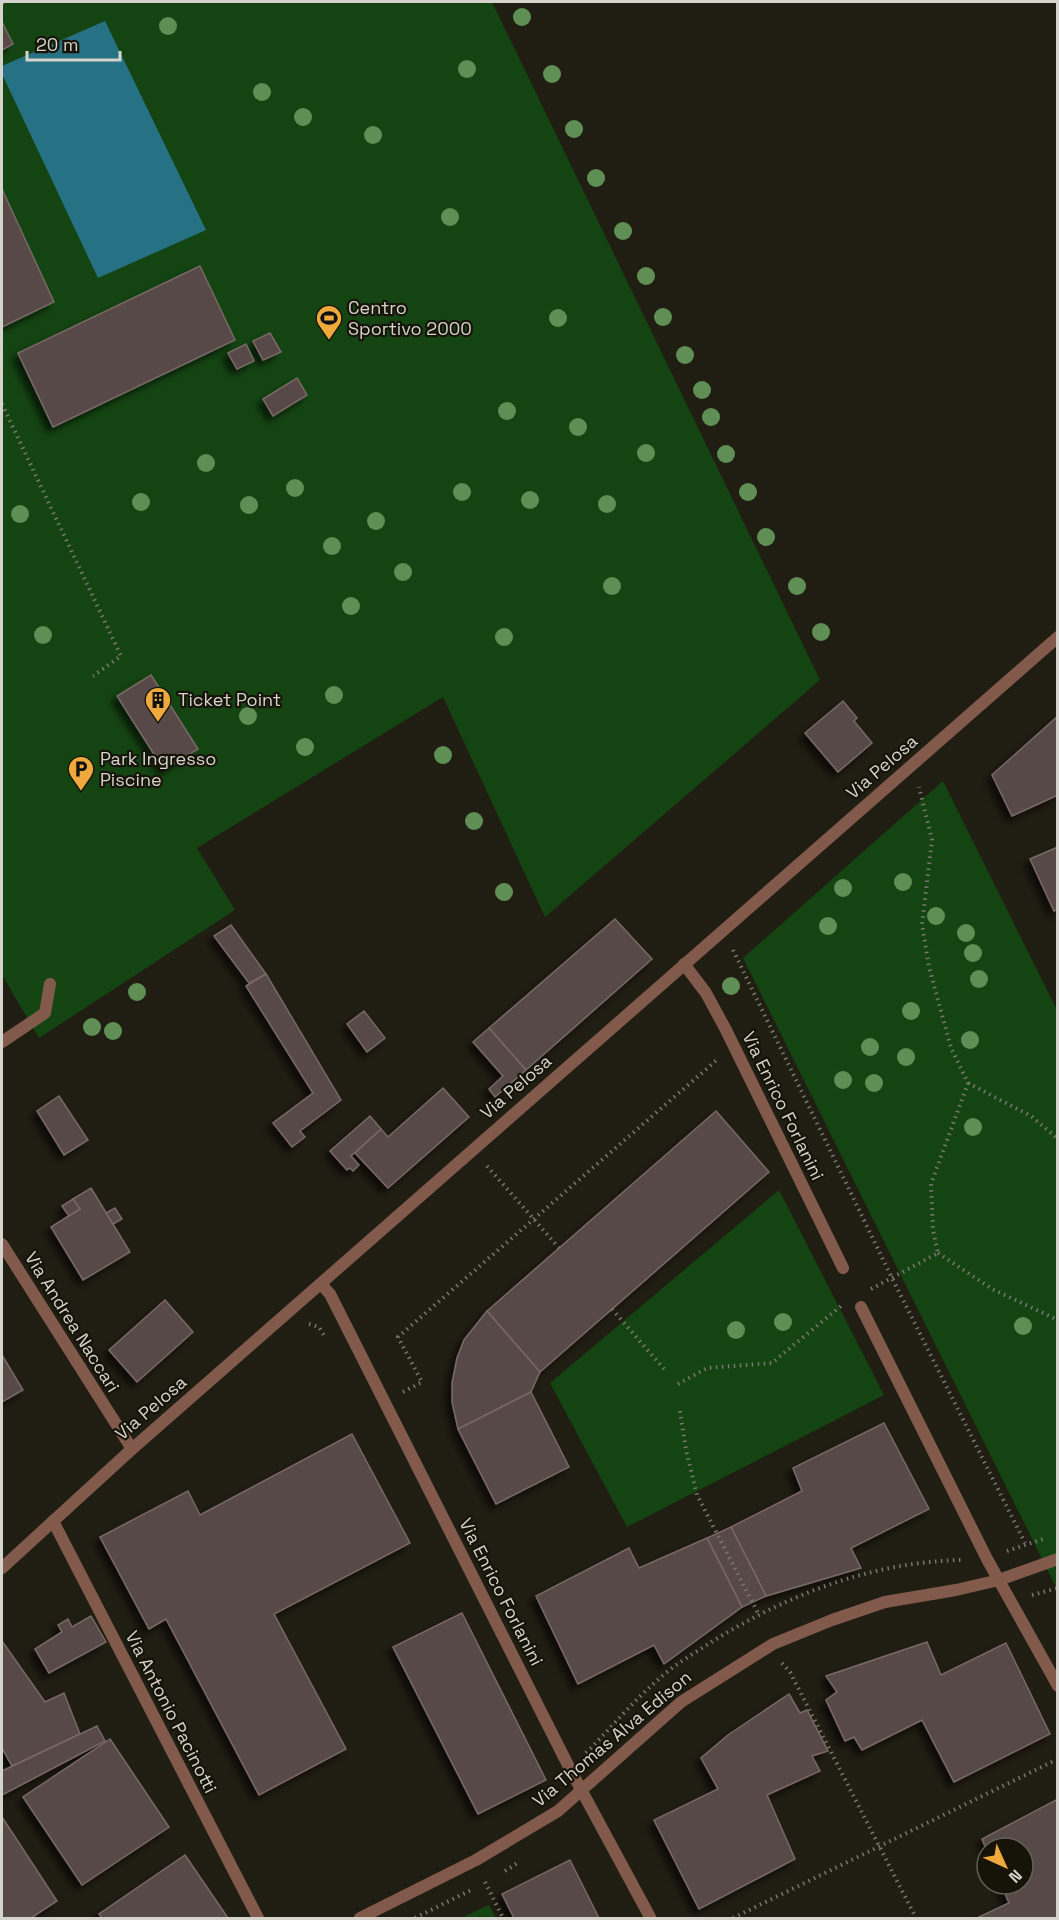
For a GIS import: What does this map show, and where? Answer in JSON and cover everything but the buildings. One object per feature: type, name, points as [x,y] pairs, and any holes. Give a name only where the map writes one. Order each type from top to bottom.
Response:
[{"type":"street","name":"Via Pelosa","points":[[2,1568],[132,1449],[1058,637]]},
{"type":"street","name":"Via Enrico Forlanini","points":[[684,964],[706,993],[726,1030],[843,1268]]},
{"type":"street","points":[[2,1042],[45,1013],[50,984]]},
{"type":"street","name":"Via Andrea Naccari","points":[[2,1244],[132,1449]]},
{"type":"street","name":"Via Enrico Forlanini","points":[[321,1284],[330,1294],[583,1791],[650,1917]]},
{"type":"street","points":[[861,1307],[999,1580],[1058,1686]]},
{"type":"street","name":"Via Antonio Pacinotti","points":[[53,1521],[258,1918]]},
{"type":"street","name":"Via Thomas Alva Edison","points":[[360,1918],[476,1860],[558,1811],[681,1702],[773,1644],[831,1620],[885,1602],[999,1580],[1058,1559]]},
{"type":"path","points":[[2,405],[121,656],[93,676]]},
{"type":"path","points":[[919,786],[932,840],[922,924],[927,956],[951,1048],[968,1083],[1031,1116],[1058,1138]]},
{"type":"path","points":[[733,950],[892,1278],[1025,1543]]},
{"type":"path","points":[[384,1401],[422,1382],[398,1336],[720,1057],[715,1048]]},
{"type":"path","points":[[968,1083],[931,1184],[933,1230],[938,1253],[992,1289],[1058,1320]]},
{"type":"path","points":[[486,1166],[559,1248]]},
{"type":"path","points":[[865,1292],[938,1253]]},
{"type":"path","points":[[678,1384],[707,1368],[772,1363],[794,1348],[830,1313],[848,1302]]},
{"type":"path","points":[[612,1309],[664,1368]]},
{"type":"path","points":[[680,1411],[697,1495],[759,1615]]},
{"type":"path","points":[[1010,1601],[1058,1588]]},
{"type":"path","points":[[773,1668],[792,1657]]},
{"type":"path","points":[[782,1662],[790,1672],[916,1918]]},
{"type":"path","points":[[733,1918],[1058,1759]]},
{"type":"path","points":[[485,1882],[503,1918]]},
{"type":"green space","name":"Centro Sportivo 2000","points":[[2,2],[492,2],[820,680],[545,917],[443,697],[197,848],[235,910],[39,1038],[2,975]]},
{"type":"green space","points":[[943,781],[1057,1010],[1057,1589],[743,958]]},
{"type":"green space","points":[[779,1190],[884,1395],[627,1527],[550,1383]]},
{"type":"green space","points":[[489,1905],[496,1918],[461,1918]]},
{"type":"water","points":[[105,21],[206,230],[98,278],[2,74],[2,66]]},
{"type":"place","name":"Centro Sportivo 2000","points":[[329,341]]},
{"type":"place","name":"Ticket Point","points":[[158,723]]},
{"type":"place","name":"Park Ingresso Piscine","points":[[81,792]]}]
